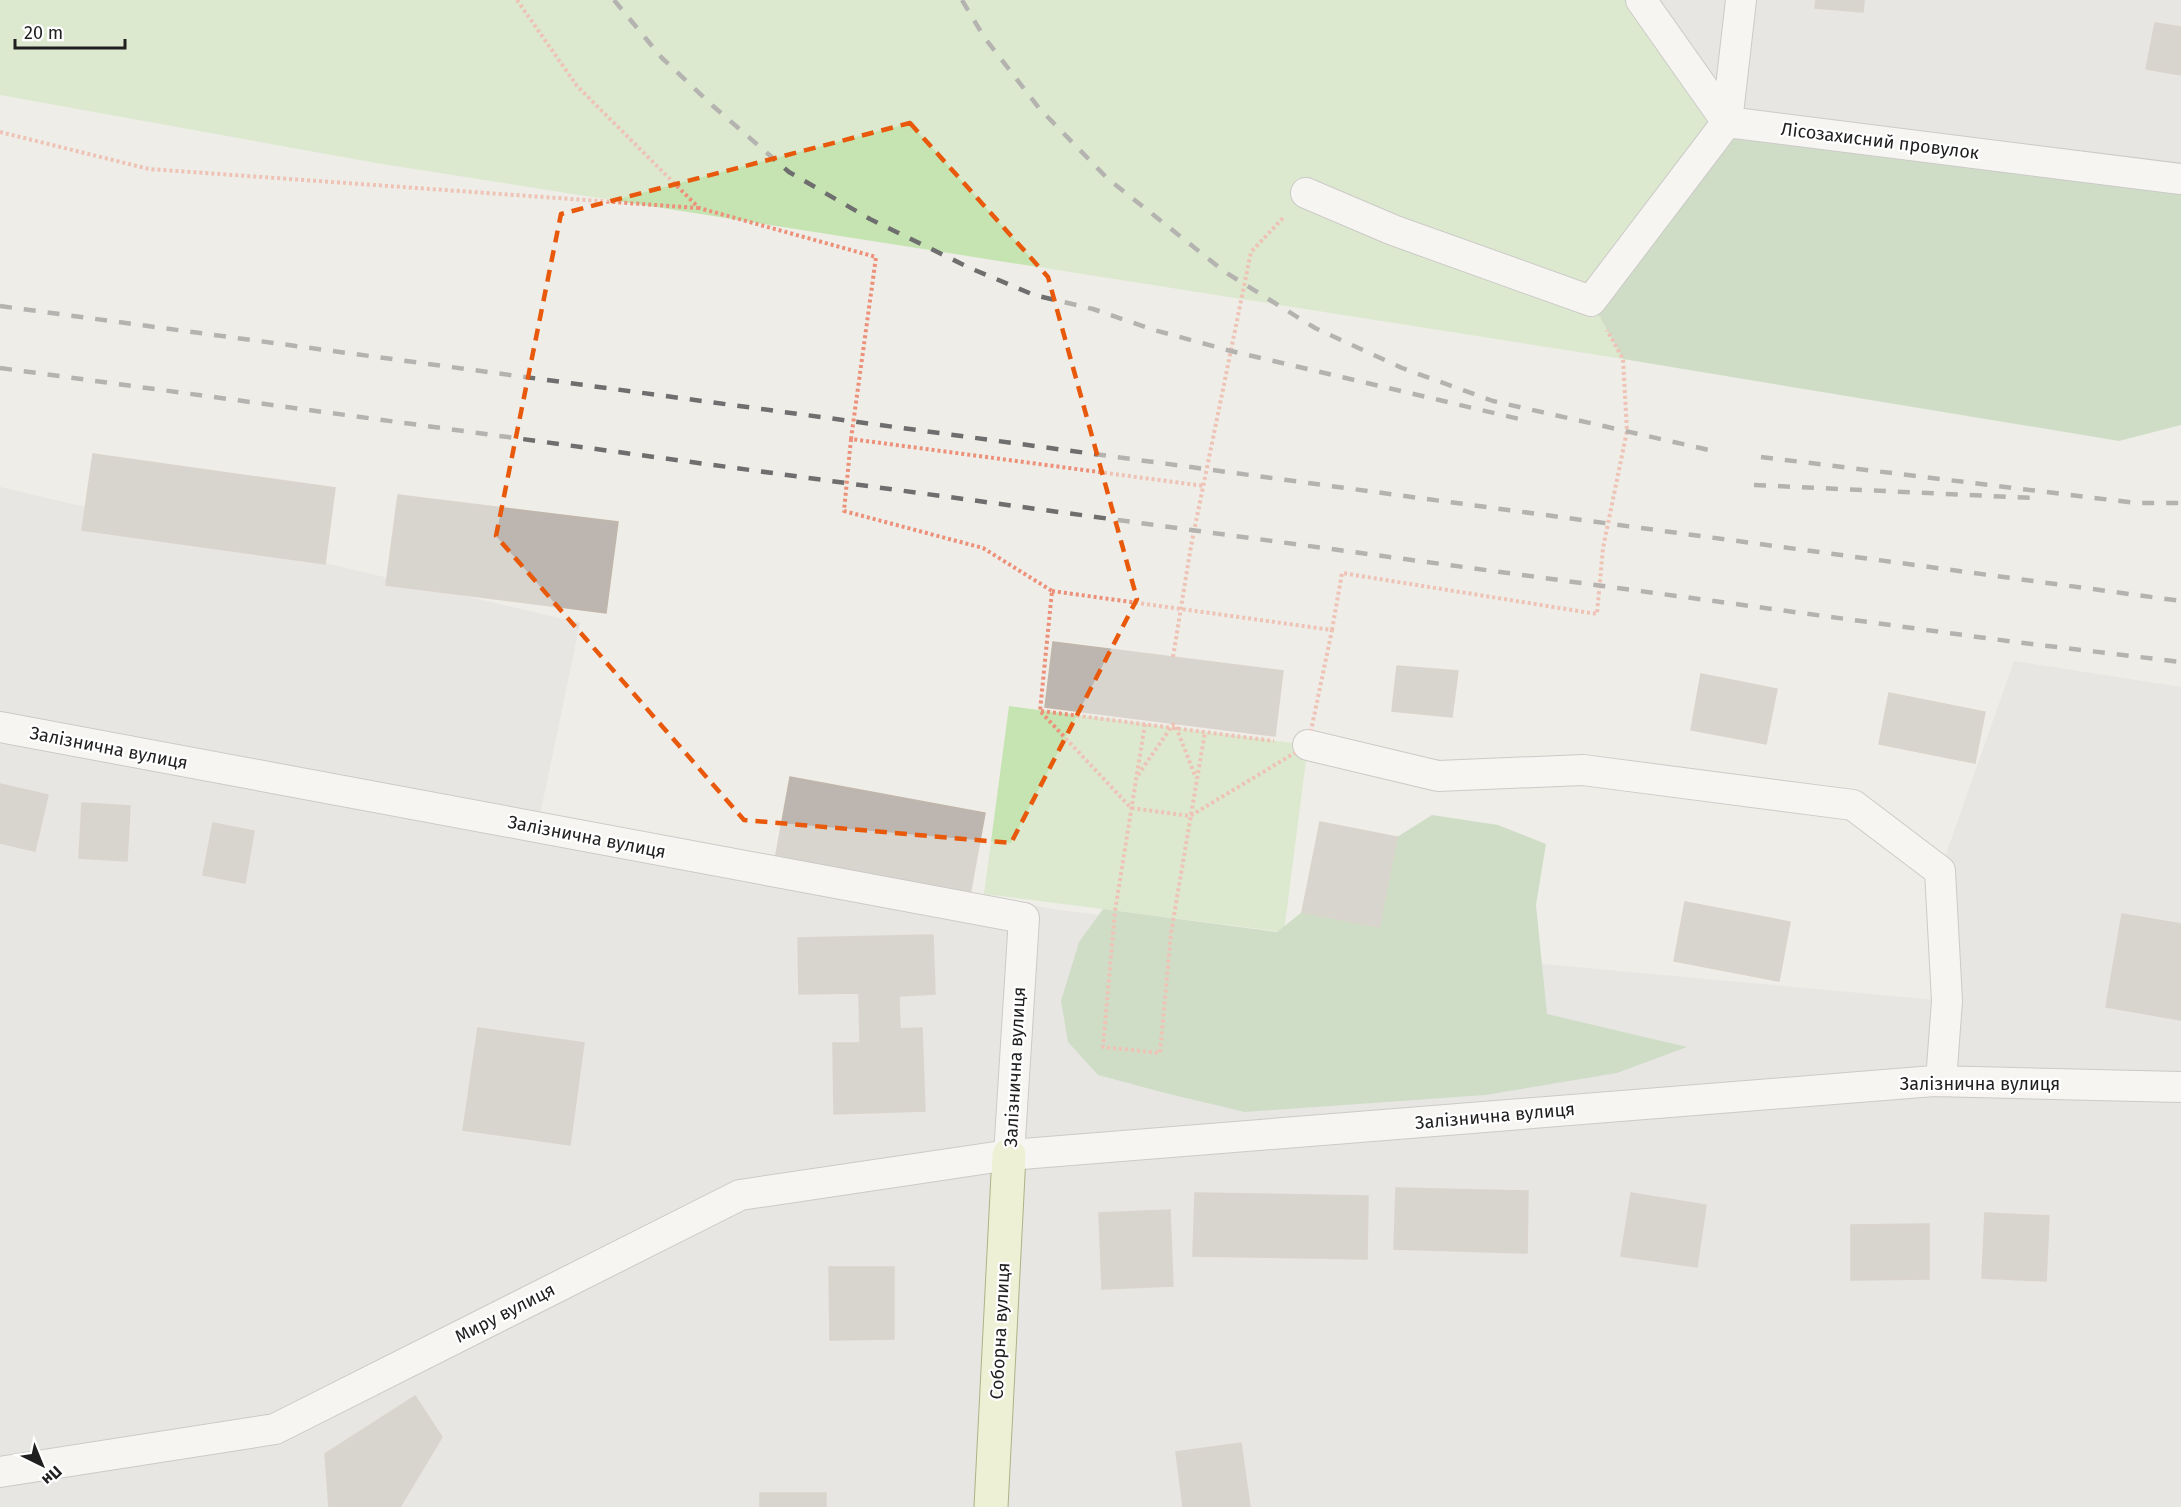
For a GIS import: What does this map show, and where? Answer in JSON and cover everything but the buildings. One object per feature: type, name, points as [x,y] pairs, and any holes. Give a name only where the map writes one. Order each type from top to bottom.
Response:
[{"type":"street","points":[[1641,0],[1726,122]]},
{"type":"street","points":[[1306,193],[1393,230],[1591,301],[1726,122],[1741,0]]},
{"type":"street","name":"Лісозахисний провулок","points":[[1726,122],[2181,179]]},
{"type":"street","name":"Залізнична вулиця","points":[[0,727],[1024,918],[1009,1155],[1941,1081],[2181,1087]]},
{"type":"street","points":[[1297,744],[1438,776],[1583,770],[1853,805],[1940,871],[1947,1001],[1941,1081]]},
{"type":"street","name":"Миру вулиця","points":[[0,1472],[275,1429],[740,1195],[1009,1155]]},
{"type":"street","name":"Соборна вулиця","points":[[991,1507],[1009,1155]]},
{"type":"path","points":[[517,0],[577,86],[699,208]]},
{"type":"path","points":[[0,132],[149,169],[699,208],[876,257],[851,439],[844,511],[983,548],[1052,591],[1332,630]]},
{"type":"path","points":[[1173,657],[1204,486],[1251,252],[1306,193]]},
{"type":"path","points":[[1052,591],[1040,711],[1131,808],[1190,816],[1297,744],[1332,630],[1342,573],[1597,614],[1603,548],[1627,431],[1623,359],[1591,301]]},
{"type":"path","points":[[851,439],[1204,486]]},
{"type":"path","points":[[1040,711],[1297,744]]},
{"type":"path","points":[[1145,724],[1115,911],[1103,1047],[1160,1053],[1171,933],[1204,732]]},
{"type":"path","points":[[1136,778],[1174,728]]},
{"type":"path","points":[[1174,728],[1197,779]]},
{"type":"highlighted area","points":[[910,123],[1048,277],[1137,599],[1011,843],[744,820],[496,536],[561,214]]},
{"type":"shaded area","points":[[1641,0],[2181,0],[2181,179],[1727,122]]},
{"type":"shaded area","points":[[0,487],[580,623],[540,815],[1059,910],[1359,947],[1946,1001],[1940,871],[2014,661],[2181,687],[2181,1507],[0,1507]]},
{"type":"green space","points":[[0,0],[1641,0],[1727,122],[1591,301],[1623,359],[376,163],[0,95]]},
{"type":"green space","points":[[1727,122],[2181,179],[2181,425],[2119,441],[1623,359],[1591,301]]},
{"type":"green space","points":[[1009,706],[1308,745],[1284,932],[984,894]]},
{"type":"green space","points":[[1432,815],[1498,825],[1546,844],[1536,905],[1547,1014],[1687,1047],[1617,1073],[1485,1095],[1245,1112],[1098,1075],[1068,1042],[1061,1001],[1079,942],[1103,909],[1277,932],[1302,912],[1379,927],[1397,837]]},
{"type":"railway","points":[[614,0],[662,58],[789,172],[870,219],[970,268],[1034,295],[1093,309],[1154,330],[1231,351],[1528,421]]},
{"type":"railway","points":[[962,0],[984,37],[1039,108],[1107,178],[1225,272],[1315,328],[1402,368],[1493,401],[1709,450]]},
{"type":"railway","points":[[0,306],[2181,601]]},
{"type":"railway","points":[[0,368],[2015,642],[2181,662]]},
{"type":"railway","points":[[1761,457],[2136,503],[2181,503]]},
{"type":"railway","points":[[1754,485],[2034,498]]}]
